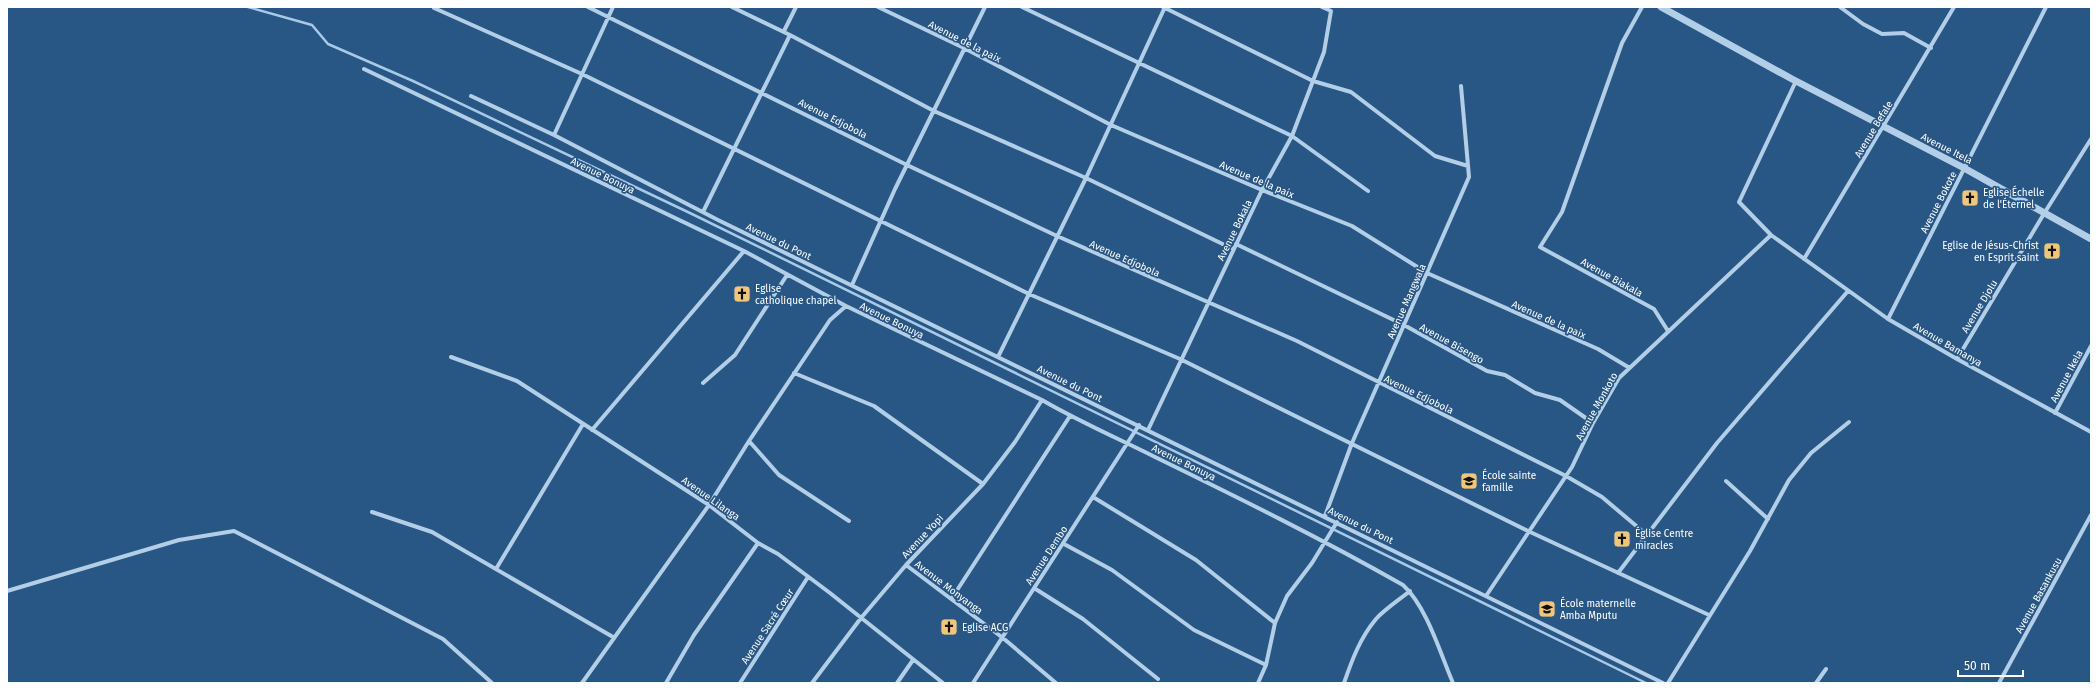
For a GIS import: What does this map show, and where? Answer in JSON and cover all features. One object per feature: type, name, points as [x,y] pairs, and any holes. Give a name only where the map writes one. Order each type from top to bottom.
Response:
[{"type":"street","name":"Avenue Edjobola","points":[[588,7],[763,92],[907,165],[1057,236],[1207,303],[1297,341],[1566,476],[1602,497],[1647,535]]},
{"type":"street","points":[[554,135],[613,7]]},
{"type":"street","points":[[732,7],[784,31],[934,111],[1086,178],[1233,249]]},
{"type":"street","points":[[784,31],[796,7]]},
{"type":"street","name":"Avenue de la paix","points":[[878,7],[964,48],[1111,125],[1262,190],[1352,226],[1427,273],[1598,350],[1628,367]]},
{"type":"street","points":[[852,285],[880,221],[985,7]]},
{"type":"street","points":[[1022,7],[1292,136],[1368,191]]},
{"type":"street","points":[[998,357],[1086,178],[1164,7],[1313,81],[1351,92],[1435,156],[1468,166]]},
{"type":"street","name":"Avenue Bokala","points":[[1148,430],[1180,359],[1233,249],[1262,190],[1292,136],[1324,52],[1331,11],[1322,7]]},
{"type":"street","name":"Avenue Biakala","points":[[1642,7],[1622,43],[1562,212],[1540,247],[1654,309],[1668,331]]},
{"type":"street","name":"Avenue Itela","points":[[1661,7],[1794,80],[1964,168],[2091,239]]},
{"type":"street","points":[[1840,7],[1863,24],[1882,34],[1904,33],[1931,48]]},
{"type":"street","name":"Avenue Befale","points":[[1804,259],[1931,48],[1954,7]]},
{"type":"street","name":"Avenue Bokote","points":[[1888,319],[2046,7]]},
{"type":"street","points":[[434,8],[582,74],[1029,294],[1180,359],[1528,530],[1709,615]]},
{"type":"street","points":[[703,212],[790,35]]},
{"type":"street","name":"Avenue Bonuya","points":[[364,69],[744,251],[846,306],[1042,400],[1070,416],[1128,443],[1325,541],[1403,585],[1410,591]]},
{"type":"street","name":"Avenue Bamanya","points":[[1794,80],[1739,202],[1771,235],[1888,319],[1957,359],[2091,432]]},
{"type":"street","name":"Avenue Mangwala","points":[[1325,516],[1352,443],[1380,383],[1469,177],[1461,86]]},
{"type":"street","name":"Avenue du Pont","points":[[471,96],[554,135],[703,212],[1138,427],[1148,430],[1325,516],[1335,524],[1663,683]]},
{"type":"street","name":"Avenue Djolu","points":[[1957,359],[2045,212],[2091,139]]},
{"type":"street","name":"Avenue Monkoto","points":[[1486,596],[1528,530],[1566,476],[1593,423],[1619,378],[1628,367],[1771,235]]},
{"type":"street","name":"Avenue Bisengo","points":[[1236,244],[1404,325],[1487,371],[1505,375],[1535,393],[1560,400],[1593,423]]},
{"type":"street","points":[[592,430],[744,251]]},
{"type":"street","points":[[703,383],[735,355],[787,275]]},
{"type":"street","points":[[1618,573],[1717,443],[1848,291]]},
{"type":"street","points":[[582,683],[613,637],[709,505],[830,320],[846,306]]},
{"type":"street","name":"Avenue Ikela","points":[[2055,413],[2091,346]]},
{"type":"street","name":"Avenue Lilanga","points":[[451,357],[517,381],[709,505],[758,543],[778,554],[943,683]]},
{"type":"street","points":[[794,373],[874,406],[983,484]]},
{"type":"street","name":"Avenue Yopi","points":[[812,683],[861,618],[906,565],[983,484],[1015,442],[1042,400]]},
{"type":"street","points":[[952,598],[1070,416]]},
{"type":"street","points":[[1668,683],[1750,551],[1788,480],[1811,452],[1849,422]]},
{"type":"street","points":[[496,569],[583,424]]},
{"type":"street","name":"Avenue Dembo","points":[[973,683],[1138,427]]},
{"type":"street","points":[[749,442],[779,475],[849,521]]},
{"type":"street","points":[[1726,481],[1768,519]]},
{"type":"street","points":[[1093,497],[1196,560],[1275,623]]},
{"type":"street","points":[[372,512],[432,532],[613,637]]},
{"type":"street","name":"Avenue Basankusu","points":[[1999,683],[2091,515]]},
{"type":"street","points":[[1258,683],[1266,665],[1275,623],[1287,596],[1312,563],[1335,524]]},
{"type":"street","points":[[7,591],[179,540],[234,531],[443,639],[492,683]]},
{"type":"street","points":[[666,683],[694,635],[758,543]]},
{"type":"street","points":[[1064,544],[1112,570],[1194,630],[1266,665]]},
{"type":"street","name":"Avenue Monyanga","points":[[906,565],[952,598],[1003,638],[1056,683]]},
{"type":"street","name":"Avenue Sacré Cœur","points":[[740,683],[808,577]]},
{"type":"street","points":[[1034,588],[1083,619],[1158,679]]},
{"type":"street","points":[[1344,683],[1357,648],[1369,628],[1377,618],[1410,591],[1427,621],[1453,683]]},
{"type":"street","points":[[897,683],[913,660]]},
{"type":"street","points":[[1816,683],[1826,669]]},
{"type":"waterway","points":[[248,7],[312,25],[328,44],[413,81],[692,214],[1646,683]]},
{"type":"place","name":"Eglise Échelle de l'Éternel","points":[[1970,198]]},
{"type":"place","name":"Eglise de Jésus-Christ en Esprit saint","points":[[2052,251]]},
{"type":"place","name":"Eglise catholique chapel","points":[[742,294]]},
{"type":"place","name":"École sainte famille","points":[[1469,481]]},
{"type":"place","name":"Église Centre miracles","points":[[1622,539]]},
{"type":"place","name":"École maternelle Amba Mputu","points":[[1547,609]]},
{"type":"place","name":"Eglise ACG","points":[[949,627]]}]
